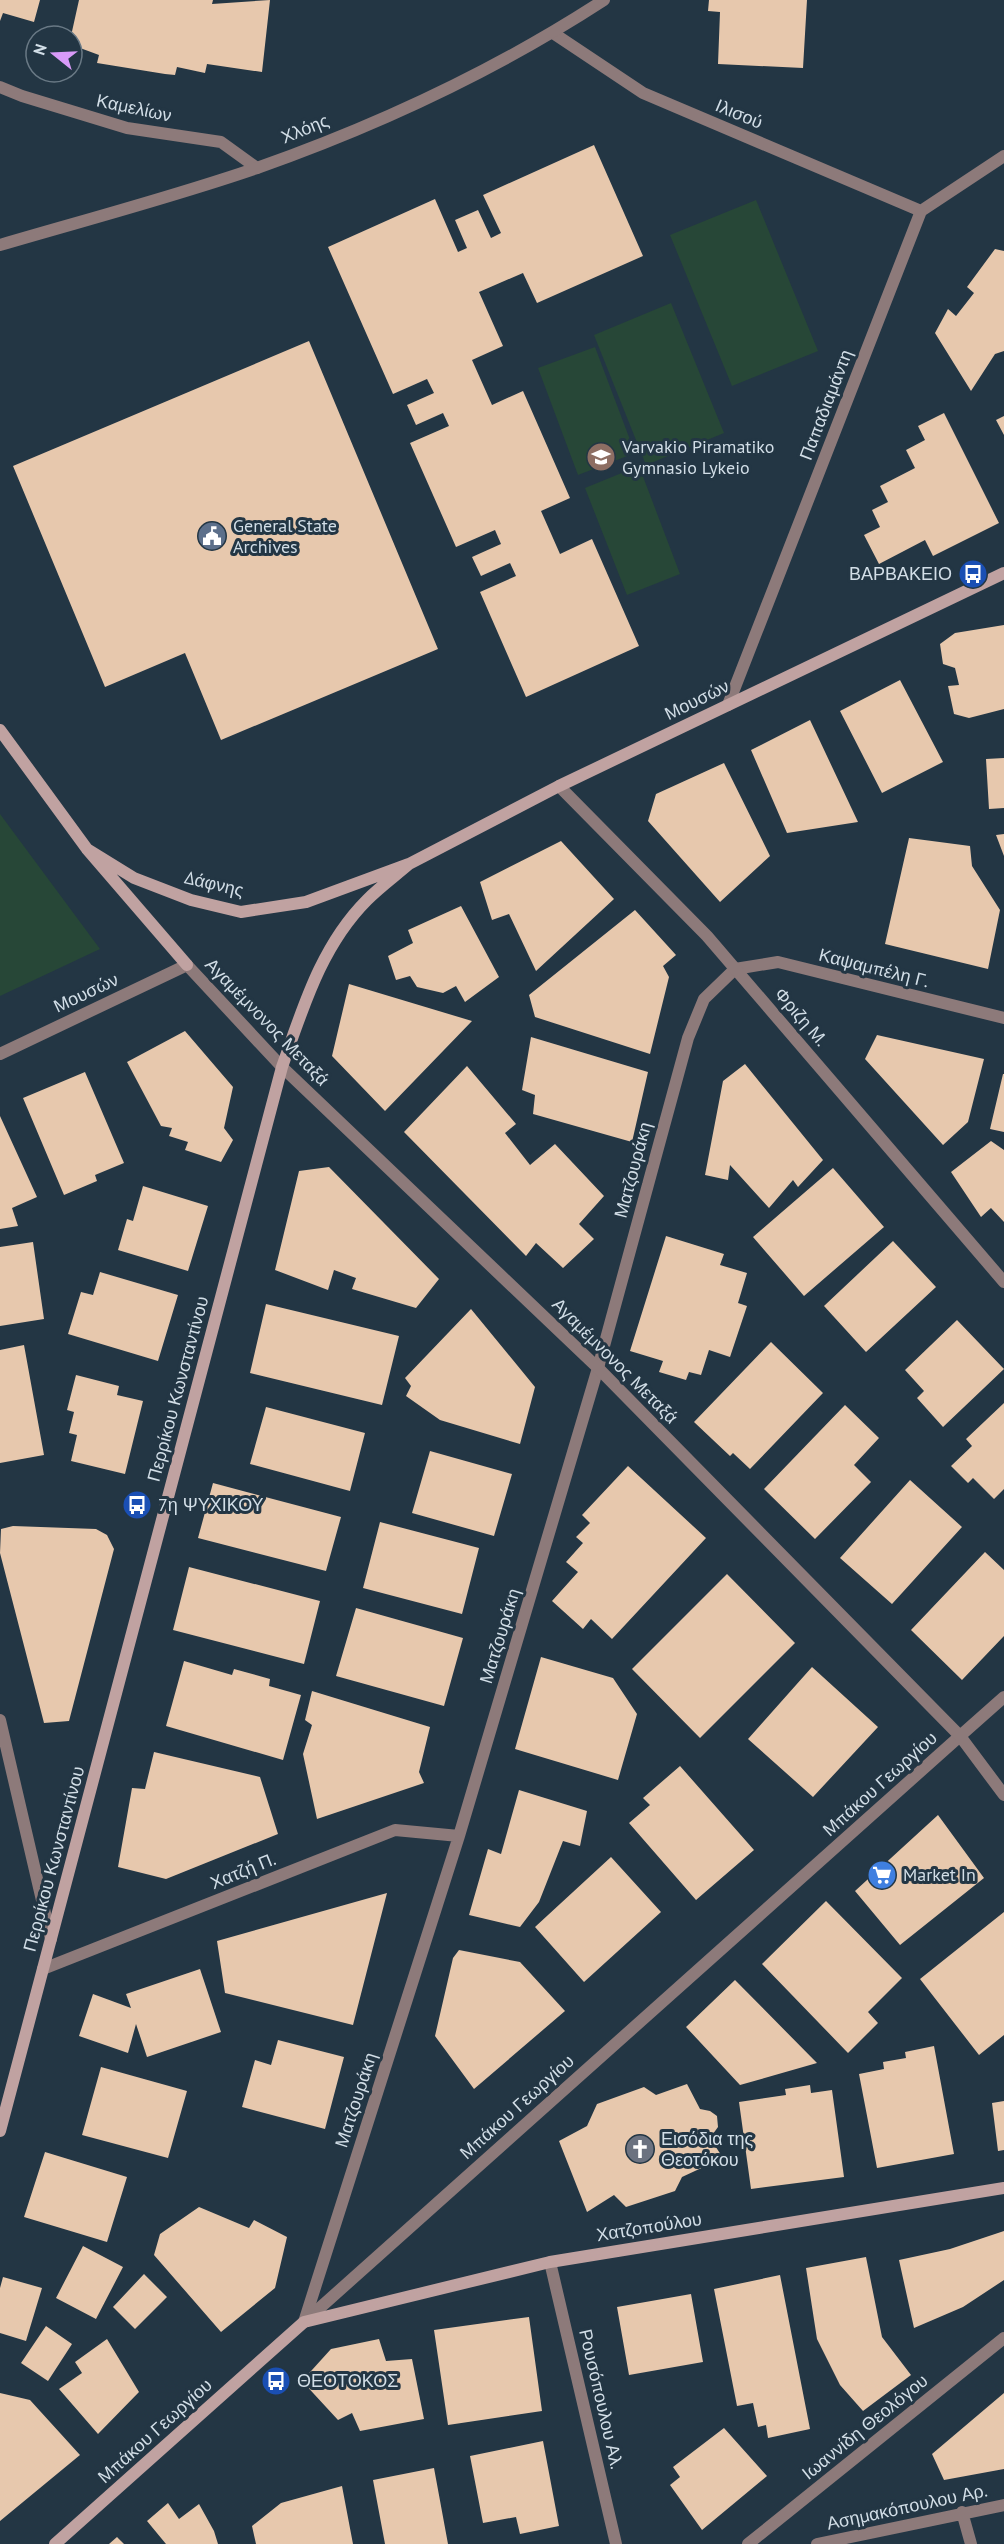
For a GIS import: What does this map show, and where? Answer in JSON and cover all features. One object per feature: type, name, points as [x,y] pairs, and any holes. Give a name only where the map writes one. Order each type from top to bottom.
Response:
[{"type":"main road","name":"Μουσών","points":[[409,864],[559,786],[1004,573]]},
{"type":"main road","name":"Δάφνης","points":[[0,730],[87,849],[187,966]]},
{"type":"main road","name":"Δάφνης","points":[[87,849],[134,878],[191,900],[241,912],[306,902],[409,864]]},
{"type":"main road","name":"Περρίκου Κωνσταντίνου","points":[[0,2131],[282,1067],[318,970],[338,935],[366,900],[409,864]]},
{"type":"main road","name":"Χατζοπούλου","points":[[304,2322],[550,2262],[1004,2188]]},
{"type":"main road","name":"Μπάκου Γεωργίου","points":[[55,2544],[304,2322]]},
{"type":"street","name":"Χλόης","points":[[0,245],[257,168],[395,112],[553,33],[604,0]]},
{"type":"street","name":"Ιλισού","points":[[553,33],[643,93],[921,212]]},
{"type":"street","name":"Καμελίων","points":[[0,87],[126,128],[221,142],[257,168]]},
{"type":"street","points":[[921,212],[1004,156]]},
{"type":"street","name":"Παπαδιαμάντη","points":[[728,705],[921,212]]},
{"type":"street","name":"Φριζη Μ.","points":[[559,786],[706,936],[1004,1282]]},
{"type":"street","name":"Καψαμπέλη Γ.","points":[[735,969],[778,962],[1004,1018]]},
{"type":"street","name":"Μουσών","points":[[0,1054],[187,966]]},
{"type":"street","name":"Αγαμέμνονος Μεταξά","points":[[187,966],[282,1067],[598,1368],[960,1736],[1004,1795]]},
{"type":"street","name":"Ματζουράκη","points":[[304,2322],[459,1836],[598,1368],[688,1038],[704,999],[735,969]]},
{"type":"street","name":"Μπάκου Γεωργίου","points":[[304,2322],[1004,1697]]},
{"type":"street","points":[[0,1720],[51,1939]]},
{"type":"street","name":"Χατζή Π.","points":[[43,1969],[395,1830],[459,1836]]},
{"type":"street","name":"Ρουσόπουλου Αλ.","points":[[550,2262],[616,2544]]},
{"type":"street","name":"Ιωαννίδη Θεολόγου","points":[[748,2544],[1004,2338]]},
{"type":"street","name":"Ασημακόπουλου Αρ.","points":[[817,2544],[1004,2505]]},
{"type":"street","points":[[962,2512],[971,2544]]},
{"type":"green space","points":[[756,200],[818,351],[732,386],[670,235]]},
{"type":"green space","points":[[671,303],[724,433],[646,465],[594,335]]},
{"type":"green space","points":[[595,347],[635,453],[578,475],[538,368]]},
{"type":"green space","points":[[639,466],[680,574],[627,595],[585,488]]},
{"type":"green space","points":[[0,814],[100,949],[0,996]]},
{"type":"building","points":[[0,0],[40,0],[34,22],[3,13],[0,21]]},
{"type":"building","points":[[79,0],[213,0],[212,4],[270,0],[262,72],[207,64],[205,73],[177,67],[175,75],[97,63],[99,55],[84,49],[84,24],[74,24]]},
{"type":"building","points":[[709,0],[807,0],[803,68],[718,64],[720,12],[708,11]]},
{"type":"building","points":[[594,145],[643,256],[537,303],[523,273],[479,292],[503,346],[472,360],[492,405],[523,391],[570,498],[541,511],[560,554],[592,539],[639,646],[526,697],[480,592],[516,576],[510,563],[481,576],[472,557],[501,544],[495,530],[456,547],[410,443],[449,426],[443,413],[416,425],[407,405],[434,393],[427,379],[393,394],[328,247],[435,199],[458,252],[467,248],[455,220],[478,210],[491,238],[501,233],[483,195]]},
{"type":"building","points":[[995,249],[1004,251],[1004,351],[995,354],[971,391],[935,333],[948,309],[956,316],[974,293],[967,287]]},
{"type":"building","points":[[309,341],[438,649],[221,740],[185,653],[105,687],[13,466]]},
{"type":"building","points":[[944,413],[999,523],[933,556],[925,540],[879,564],[864,535],[880,527],[872,510],[888,502],[880,486],[915,468],[906,450],[925,440],[918,426]]},
{"type":"building","points":[[1004,416],[1004,435],[996,420]]},
{"type":"building","points":[[1004,625],[1004,709],[969,718],[954,714],[948,686],[959,685],[955,668],[943,664],[940,644],[955,633]]},
{"type":"building","points":[[900,680],[943,762],[882,793],[840,711]]},
{"type":"building","points":[[810,720],[858,822],[787,833],[751,750]]},
{"type":"building","points":[[1004,758],[1004,808],[989,809],[986,759]]},
{"type":"building","points":[[724,763],[770,856],[720,902],[648,821],[656,794]]},
{"type":"building","points":[[1004,834],[1004,856],[996,835]]},
{"type":"building","points":[[909,838],[970,846],[972,866],[1000,910],[988,969],[885,944]]},
{"type":"building","points":[[561,841],[614,899],[536,971],[509,914],[492,920],[480,882]]},
{"type":"building","points":[[461,906],[499,977],[465,1002],[456,986],[443,993],[417,987],[410,976],[396,980],[388,956],[413,943],[408,930]]},
{"type":"building","points":[[635,910],[676,955],[663,966],[669,977],[650,1054],[535,1017],[529,995]]},
{"type":"building","points":[[349,984],[472,1021],[385,1111],[332,1056]]},
{"type":"building","points":[[185,1031],[233,1087],[224,1128],[233,1140],[221,1162],[185,1150],[188,1142],[169,1136],[172,1128],[161,1126],[127,1062]]},
{"type":"building","points":[[877,1035],[984,1059],[968,1122],[943,1145],[865,1059]]},
{"type":"building","points":[[531,1037],[648,1072],[632,1142],[533,1114],[535,1095],[522,1090]]},
{"type":"building","points":[[745,1064],[823,1160],[798,1187],[793,1180],[769,1208],[730,1165],[728,1180],[705,1175],[723,1081]]},
{"type":"building","points":[[467,1066],[516,1124],[505,1133],[530,1165],[555,1144],[604,1196],[579,1224],[594,1239],[563,1268],[536,1243],[526,1256],[404,1132]]},
{"type":"building","points":[[85,1072],[124,1163],[95,1175],[97,1181],[64,1195],[23,1098]]},
{"type":"building","points":[[1004,1074],[1004,1132],[990,1129]]},
{"type":"building","points":[[0,1116],[37,1197],[12,1208],[18,1226],[0,1229]]},
{"type":"building","points":[[991,1141],[1004,1150],[1004,1222],[991,1208],[981,1217],[951,1172]]},
{"type":"building","points":[[329,1167],[439,1279],[416,1308],[352,1289],[356,1278],[334,1270],[328,1290],[275,1270],[299,1171]]},
{"type":"building","points":[[833,1168],[884,1227],[804,1296],[753,1237]]},
{"type":"building","points":[[143,1186],[208,1206],[188,1271],[118,1250],[127,1219],[133,1221]]},
{"type":"building","points":[[666,1236],[724,1254],[720,1265],[747,1273],[738,1303],[747,1306],[730,1357],[709,1350],[701,1375],[689,1372],[686,1380],[659,1372],[663,1361],[630,1351]]},
{"type":"building","points":[[893,1241],[936,1287],[866,1352],[824,1306]]},
{"type":"building","points":[[33,1242],[44,1319],[0,1326],[0,1247]]},
{"type":"building","points":[[100,1272],[178,1295],[158,1361],[68,1334],[81,1292],[93,1295]]},
{"type":"building","points":[[266,1304],[399,1336],[382,1405],[250,1373]]},
{"type":"building","points":[[471,1309],[535,1387],[520,1444],[440,1420],[406,1396],[411,1386],[405,1378]]},
{"type":"building","points":[[957,1320],[1004,1369],[943,1427],[917,1398],[924,1391],[905,1370]]},
{"type":"building","points":[[771,1342],[823,1393],[750,1469],[733,1453],[730,1456],[694,1422]]},
{"type":"building","points":[[24,1345],[44,1455],[0,1463],[0,1350]]},
{"type":"building","points":[[76,1375],[119,1386],[117,1395],[143,1401],[125,1474],[71,1461],[77,1435],[69,1433],[74,1412],[67,1410]]},
{"type":"building","points":[[1004,1403],[1004,1489],[994,1499],[973,1478],[968,1483],[951,1466],[972,1446],[966,1439]]},
{"type":"building","points":[[845,1405],[879,1438],[854,1465],[871,1482],[815,1539],[764,1489]]},
{"type":"building","points":[[266,1407],[365,1433],[350,1491],[250,1464]]},
{"type":"building","points":[[430,1451],[512,1474],[494,1536],[412,1513]]},
{"type":"building","points":[[628,1466],[706,1538],[612,1639],[591,1619],[583,1629],[552,1601],[578,1572],[566,1562],[583,1543],[576,1537],[590,1523],[582,1515]]},
{"type":"building","points":[[910,1480],[962,1527],[892,1604],[840,1558]]},
{"type":"building","points":[[213,1483],[341,1517],[326,1571],[198,1538]]},
{"type":"building","points":[[380,1522],[479,1548],[462,1614],[363,1588]]},
{"type":"building","points":[[13,1526],[96,1529],[107,1535],[114,1549],[69,1721],[44,1723],[0,1553],[1,1529]]},
{"type":"building","points":[[985,1552],[1004,1570],[1004,1636],[962,1680],[911,1630]]},
{"type":"building","points":[[189,1567],[320,1601],[304,1664],[173,1630]]},
{"type":"building","points":[[727,1574],[795,1643],[700,1738],[632,1669]]},
{"type":"building","points":[[356,1608],[463,1638],[444,1706],[336,1676]]},
{"type":"building","points":[[541,1657],[613,1678],[637,1714],[618,1780],[515,1749]]},
{"type":"building","points":[[184,1661],[232,1675],[234,1669],[270,1679],[269,1686],[301,1695],[283,1760],[166,1726]]},
{"type":"building","points":[[812,1667],[878,1727],[813,1797],[748,1739]]},
{"type":"building","points":[[312,1691],[430,1727],[419,1772],[424,1783],[317,1819],[303,1754],[312,1725],[305,1720]]},
{"type":"building","points":[[154,1752],[260,1777],[278,1834],[166,1879],[118,1867],[132,1788],[145,1789]]},
{"type":"building","points":[[680,1766],[754,1850],[696,1900],[629,1823],[650,1805],[643,1798]]},
{"type":"building","points":[[519,1790],[587,1811],[580,1846],[563,1841],[539,1902],[520,1927],[469,1915],[488,1849],[501,1854]]},
{"type":"building","points":[[938,1815],[984,1878],[900,1945],[855,1891]]},
{"type":"building","points":[[611,1857],[661,1912],[584,1982],[535,1927]]},
{"type":"building","points":[[387,1893],[353,2025],[225,1993],[217,1941]]},
{"type":"building","points":[[826,1901],[902,1978],[868,2012],[878,2023],[848,2053],[762,1964]]},
{"type":"building","points":[[1004,1912],[1004,2035],[979,2055],[920,1979]]},
{"type":"building","points":[[459,1950],[520,1962],[565,2011],[474,2089],[435,2036],[453,1958]]},
{"type":"building","points":[[200,1969],[221,2032],[147,2057],[136,2024],[128,2053],[79,2036],[93,1994],[131,2008],[126,1994]]},
{"type":"building","points":[[735,1980],[817,2063],[740,2085],[686,2027]]},
{"type":"building","points":[[278,2040],[344,2057],[325,2129],[242,2107],[255,2060],[271,2065]]},
{"type":"building","points":[[934,2046],[954,2154],[877,2168],[859,2074],[884,2069],[883,2062],[906,2058],[905,2052]]},
{"type":"building","points":[[101,2067],[187,2091],[168,2158],[82,2135]]},
{"type":"building","name":"Εισόδια της Θεοτόκου","points":[[687,2084],[700,2109],[710,2111],[717,2116],[718,2127],[710,2138],[723,2158],[682,2177],[675,2191],[626,2207],[614,2195],[587,2212],[559,2141],[587,2126],[597,2104],[644,2087],[656,2095]]},
{"type":"building","points":[[810,2085],[811,2093],[832,2090],[844,2177],[751,2189],[739,2102],[786,2095],[785,2089]]},
{"type":"building","points":[[1004,2101],[1004,2150],[998,2151],[992,2103]]},
{"type":"building","points":[[45,2152],[127,2177],[107,2242],[24,2217]]},
{"type":"building","points":[[199,2207],[249,2228],[254,2220],[287,2237],[275,2288],[221,2332],[154,2255],[160,2234]]},
{"type":"building","points":[[1004,2231],[1004,2280],[963,2307],[914,2328],[899,2260],[950,2249]]},
{"type":"building","points":[[83,2246],[123,2267],[96,2319],[56,2298]]},
{"type":"building","points":[[866,2257],[882,2337],[911,2375],[863,2411],[840,2385],[817,2339],[806,2268]]},
{"type":"building","points":[[144,2274],[167,2297],[135,2329],[113,2307]]},
{"type":"building","points":[[780,2275],[810,2429],[768,2438],[766,2425],[758,2427],[753,2403],[737,2406],[714,2289]]},
{"type":"building","points":[[3,2277],[42,2288],[26,2341],[0,2333],[0,2288]]},
{"type":"building","points":[[691,2294],[703,2362],[629,2375],[617,2307]]},
{"type":"building","points":[[529,2317],[542,2411],[448,2425],[434,2330]]},
{"type":"building","points":[[46,2326],[72,2344],[48,2381],[21,2363]]},
{"type":"building","points":[[107,2339],[139,2392],[98,2434],[59,2389],[82,2373],[75,2362]]},
{"type":"building","points":[[379,2339],[386,2361],[412,2359],[424,2419],[360,2431],[352,2413],[338,2420],[302,2381],[331,2349]]},
{"type":"building","points":[[0,2393],[30,2400],[80,2455],[0,2521]]},
{"type":"building","points":[[1004,2393],[1004,2469],[944,2480],[932,2454]]},
{"type":"building","points":[[724,2428],[767,2476],[702,2530],[670,2485],[680,2477],[673,2467]]},
{"type":"building","points":[[543,2441],[559,2526],[520,2534],[516,2517],[483,2523],[470,2456]]},
{"type":"building","points":[[434,2468],[448,2544],[385,2544],[373,2480]]},
{"type":"building","points":[[342,2486],[353,2544],[256,2544],[252,2526],[281,2503]]},
{"type":"building","points":[[168,2503],[179,2519],[199,2504],[214,2531],[218,2544],[166,2544],[147,2521]]},
{"type":"building","points":[[117,2537],[124,2544],[109,2544]]},
{"type":"place","name":"Varvakio Piramatiko Gymnasio Lykeio","points":[[601,457]]},
{"type":"place","name":"General State Archives","points":[[212,536]]},
{"type":"place","name":"ΒΑΡΒΑΚΕΙΟ","points":[[973,574]]},
{"type":"place","name":"7η ΨΥΧΙΚΟΥ","points":[[137,1505]]},
{"type":"place","name":"Market In","points":[[882,1875]]},
{"type":"place","name":"Εισόδια της Θεοτόκου","points":[[640,2149]]},
{"type":"place","name":"ΘΕΟΤΟΚΟΣ","points":[[276,2381]]}]
